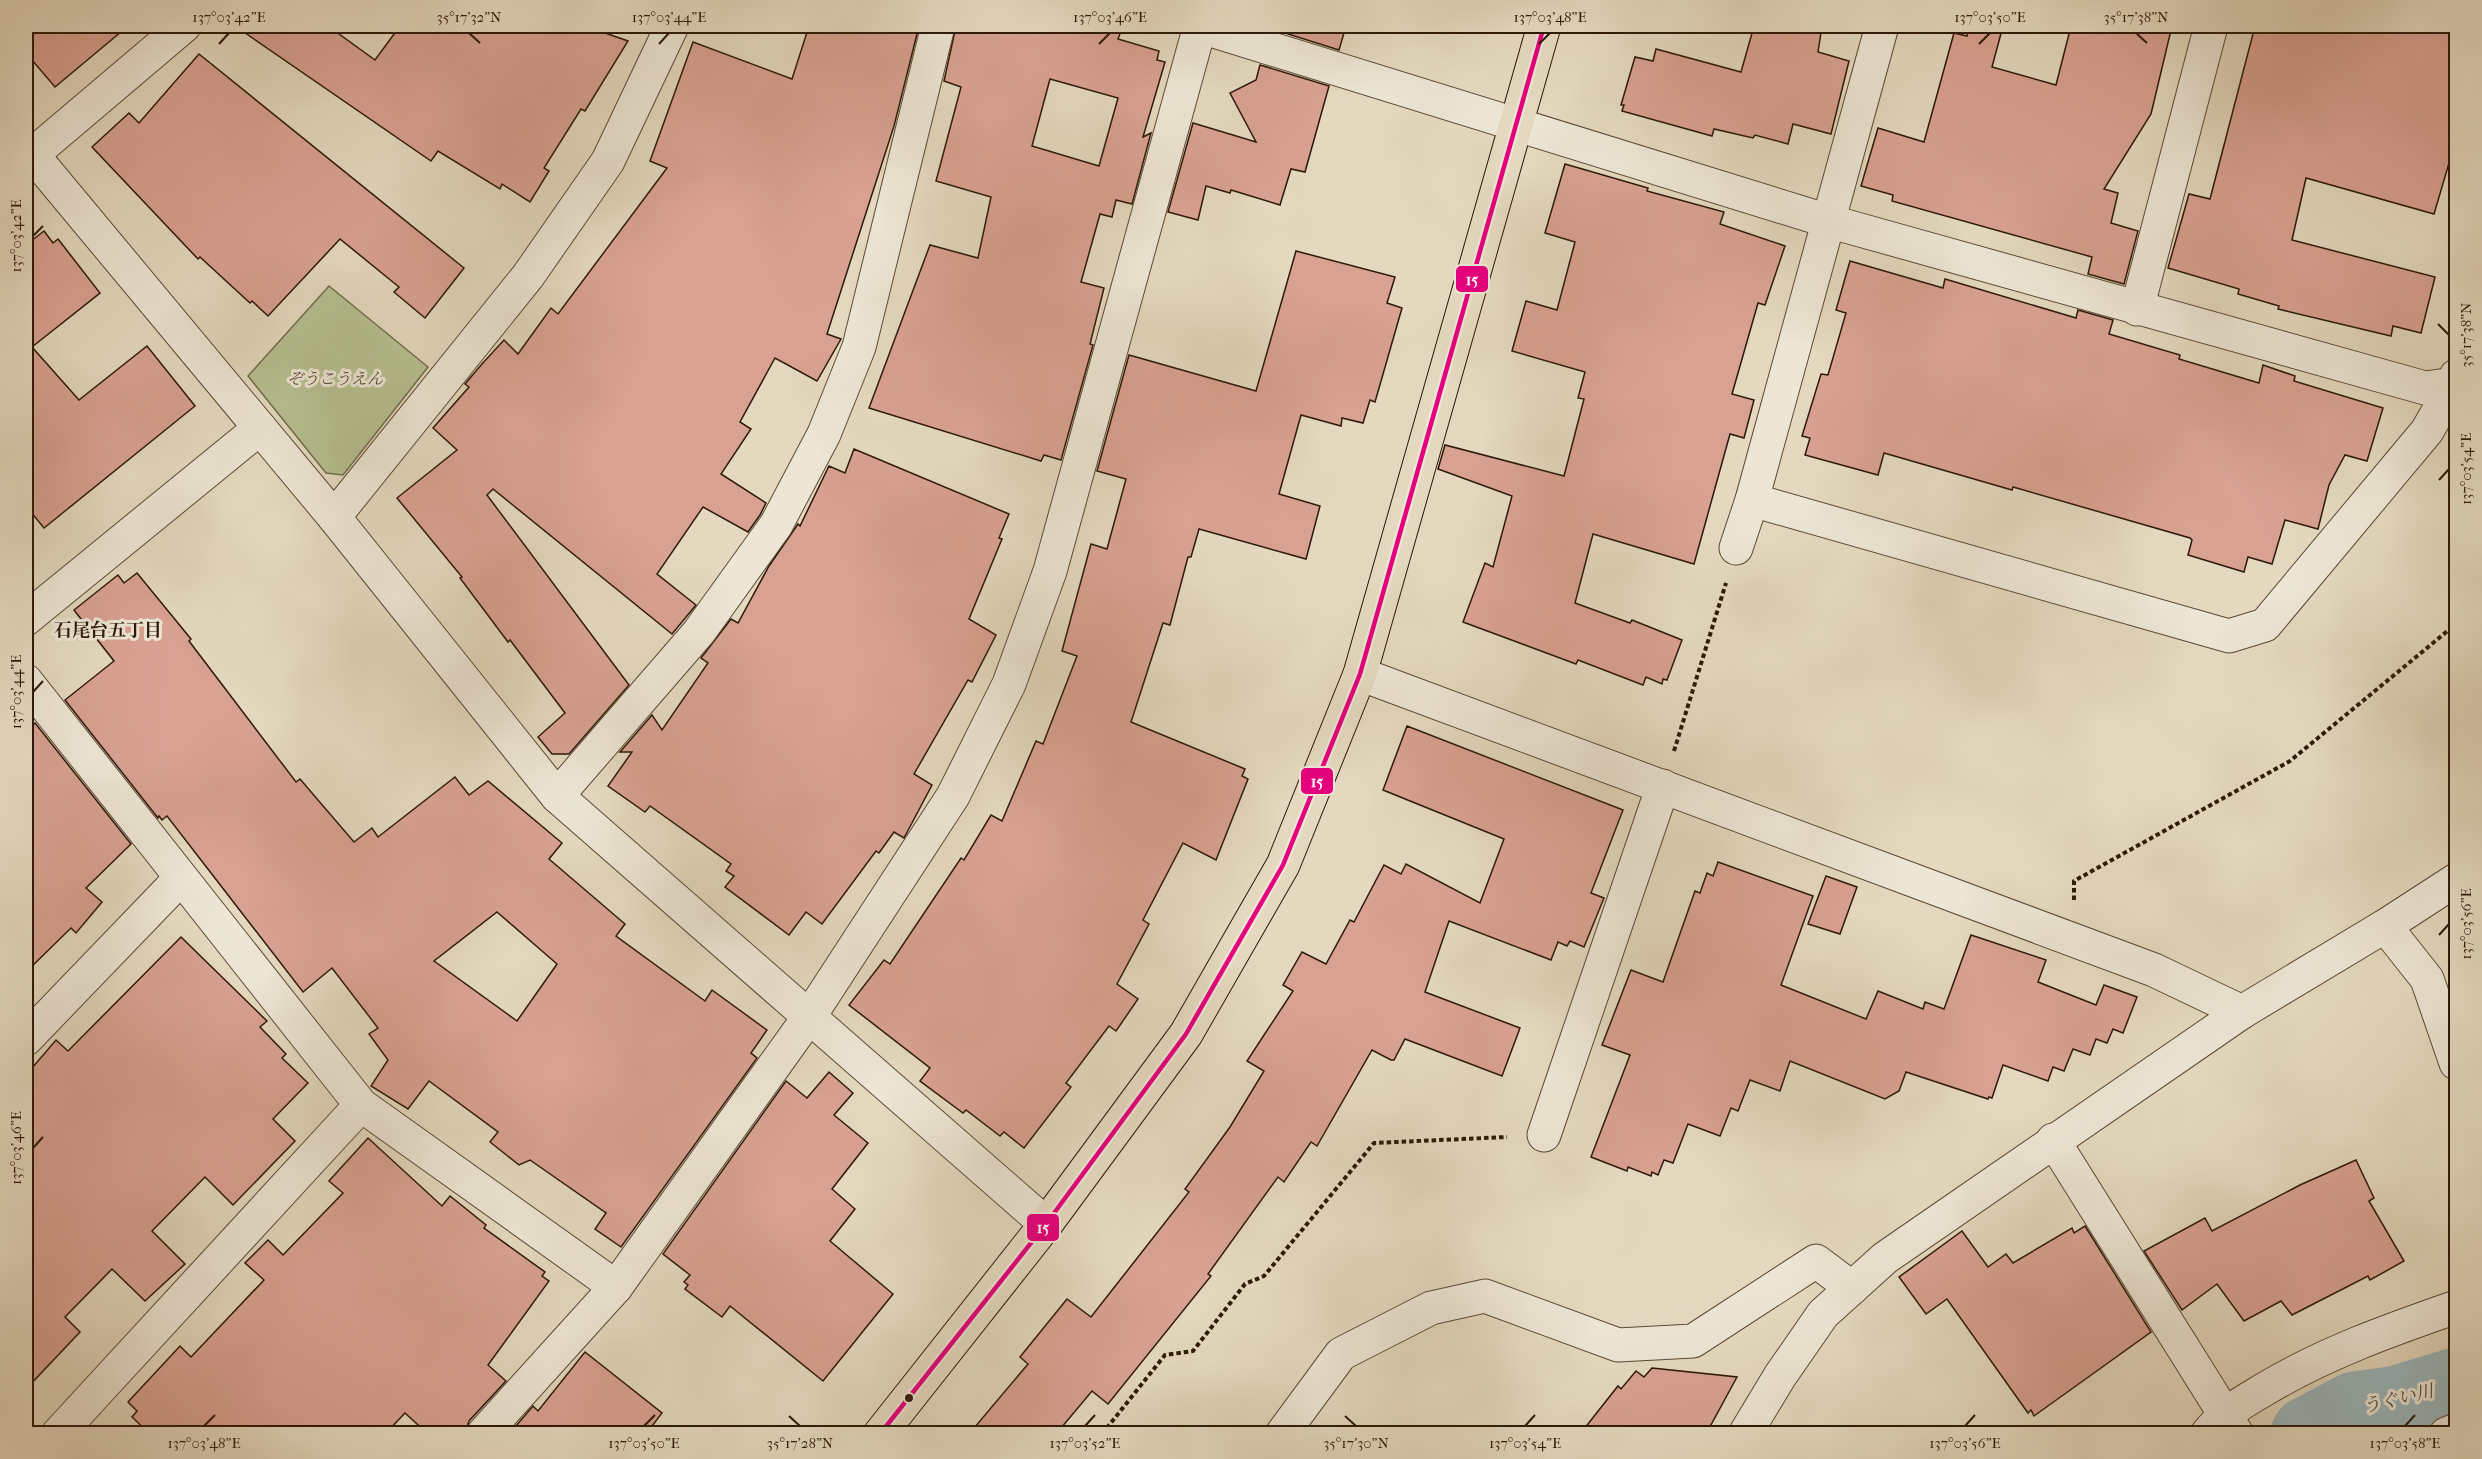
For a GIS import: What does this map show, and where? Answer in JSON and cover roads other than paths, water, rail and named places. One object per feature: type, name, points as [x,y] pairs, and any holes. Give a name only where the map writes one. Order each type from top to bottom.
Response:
[{"type":"main road","points":[[880,1434],[1046,1224],[1186,1034],[1283,865],[1360,674],[1544,26]]},
{"type":"street","points":[[184,26],[28,154],[334,517],[557,796],[1046,1224]]},
{"type":"street","points":[[334,517],[528,276],[608,162],[672,26]]},
{"type":"street","points":[[557,796],[699,632],[776,525],[824,434],[859,347],[938,26]]},
{"type":"street","points":[[483,1434],[616,1287],[809,1017],[953,796],[1009,684],[1050,571],[1199,26],[1828,221],[2137,309],[2425,388],[2455,380]]},
{"type":"street","points":[[1736,548],[1752,500],[1882,26]]},
{"type":"street","points":[[2137,309],[2211,26]]},
{"type":"street","points":[[1752,500],[2229,636],[2265,625],[2427,431],[2455,380]]},
{"type":"street","points":[[26,619],[260,428]]},
{"type":"street","points":[[1360,674],[2154,970],[2242,1012]]},
{"type":"street","points":[[26,681],[361,1105],[616,1287]]},
{"type":"street","points":[[1544,1135],[1663,786]]},
{"type":"street","points":[[26,1039],[181,878]]},
{"type":"street","points":[[1745,1434],[1780,1376],[1823,1314],[1885,1258],[2053,1140],[2242,1012],[2457,880]]},
{"type":"street","points":[[2385,926],[2427,979],[2457,1063]]},
{"type":"street","points":[[58,1434],[361,1105]]},
{"type":"street","points":[[2053,1140],[2225,1427],[2295,1371],[2383,1332],[2457,1307]]},
{"type":"street","points":[[1282,1434],[1341,1354],[1431,1308],[1485,1296],[1618,1345],[1693,1341],[1816,1261],[1852,1288]]},
{"type":"street","points":[[2446,1434],[2457,1430]]},
{"type":"waterway","name":"うぐい川","points":[[2308,1434],[2355,1409],[2397,1403],[2456,1385]]},
{"type":"district","name":"石尾台五丁目","points":[[108,630]]},
{"type":"park label","name":"ぞうこうえん","points":[[335,378]]}]
